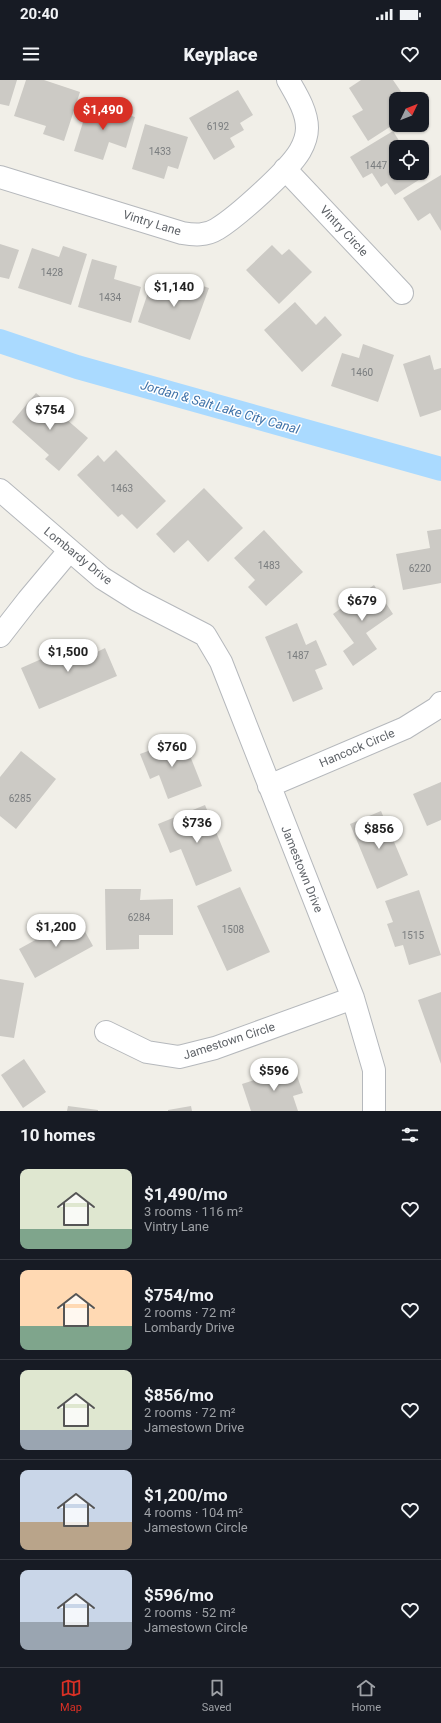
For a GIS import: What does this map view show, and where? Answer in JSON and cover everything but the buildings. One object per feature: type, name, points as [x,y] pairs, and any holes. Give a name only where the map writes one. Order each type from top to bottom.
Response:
[{"type":"street","name":"Vintry Lane","points":[[0,177],[182,233],[195,235],[205,234],[217,229],[240,212],[285,170],[299,152],[305,140],[307,128],[305,113],[288,80]]},
{"type":"street","name":"Vintry Circle","points":[[285,170],[402,293]]},
{"type":"street","name":"Lombardy Drive","points":[[0,490],[102,578],[137,600],[204,635]]},
{"type":"street","points":[[0,636],[69,551]]},
{"type":"street","name":"Jamestown Drive","points":[[204,635],[221,662],[353,998],[374,1070],[374,1111]]},
{"type":"street","name":"Hancock Circle","points":[[269,786],[405,728],[437,708],[441,703]]},
{"type":"street","name":"Jamestown Circle","points":[[106,1032],[147,1052],[179,1058],[214,1048],[353,998]]},
{"type":"waterway","name":"Jordan & Salt Lake City Canal","points":[[0,341],[77,367],[441,469]]}]
